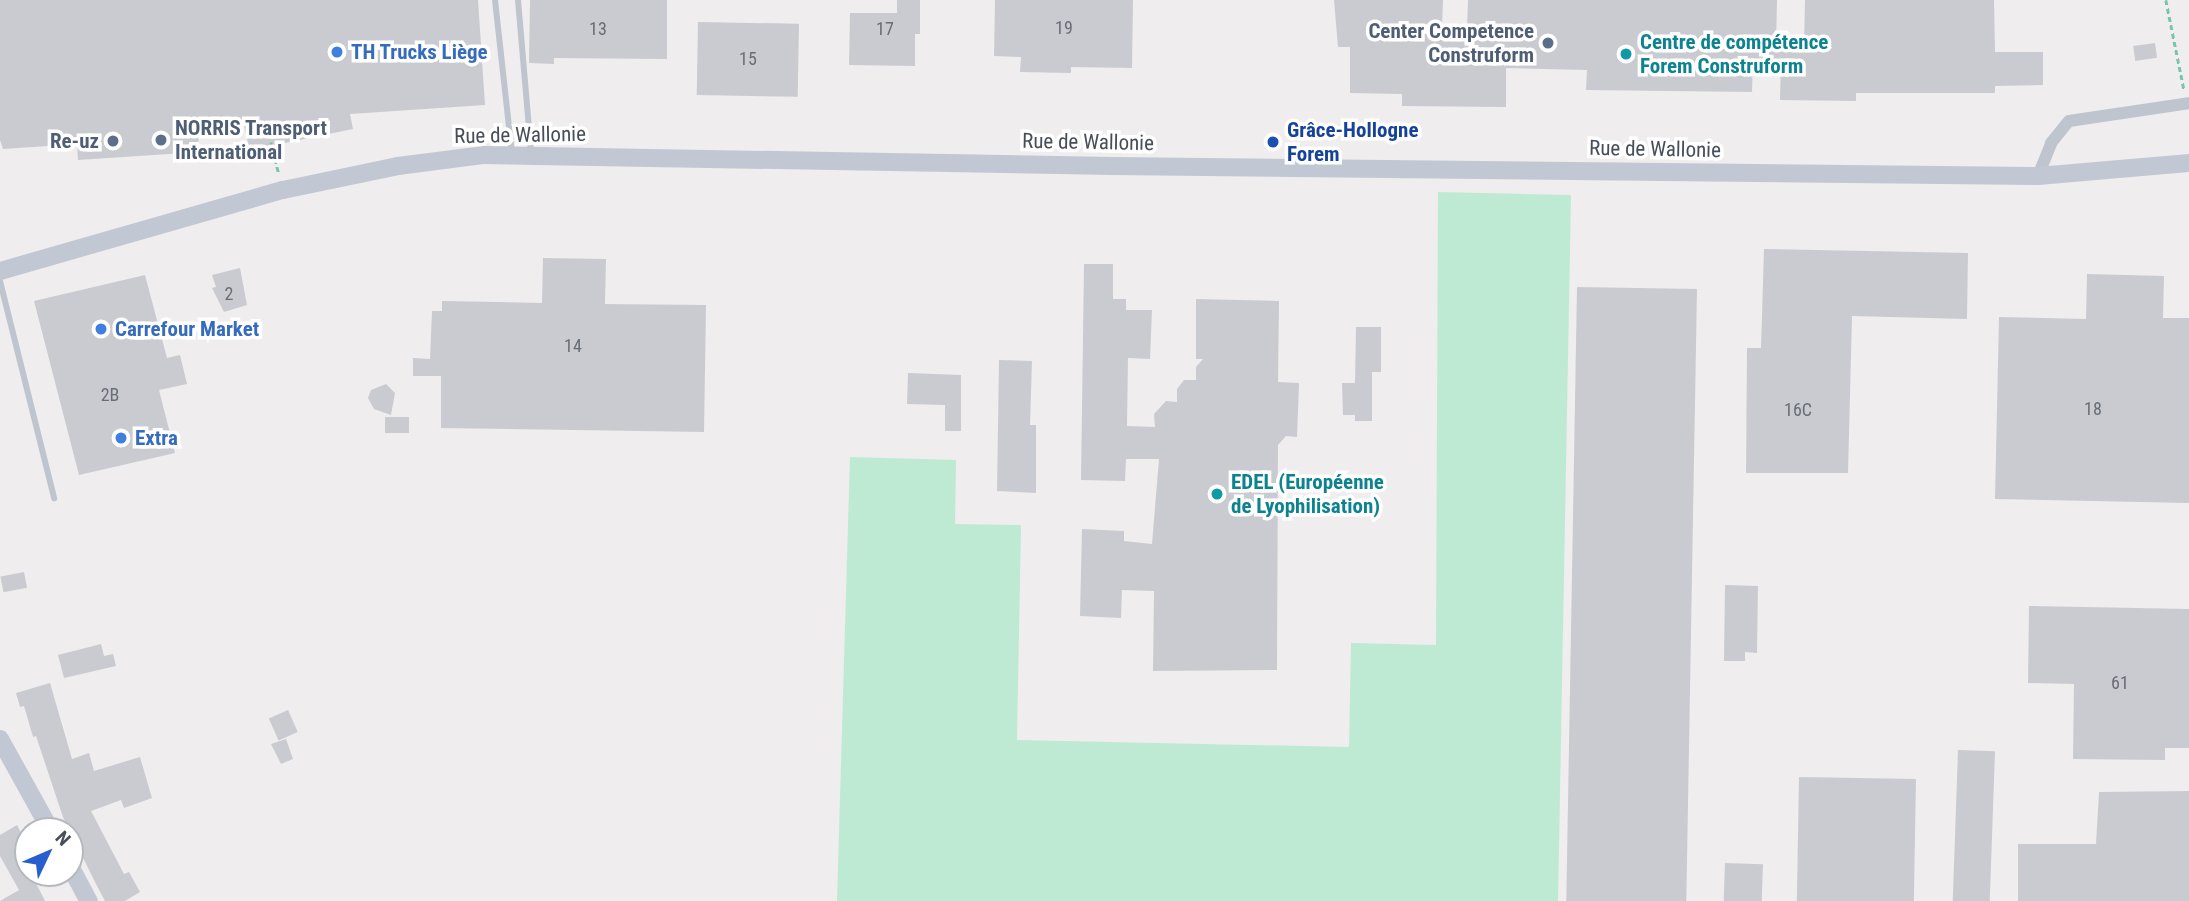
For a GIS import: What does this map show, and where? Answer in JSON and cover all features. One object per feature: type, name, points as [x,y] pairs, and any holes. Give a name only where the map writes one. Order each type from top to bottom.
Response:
[{"type":"street","points":[[2038,176],[2051,143],[2069,121],[2188,103]]},
{"type":"street","name":"Rue de Wallonie","points":[[0,271],[283,190],[439,160],[513,155],[1125,166],[2038,176],[2189,163]]},
{"type":"street","points":[[0,739],[43,817]]},
{"type":"lane","points":[[495,0],[513,155]]},
{"type":"lane","points":[[518,0],[531,155]]},
{"type":"lane","points":[[0,281],[54,498]]},
{"type":"path","points":[[2166,0],[2188,103]]},
{"type":"path","points":[[271,142],[283,190]]},
{"type":"green space","points":[[1438,192],[1571,195],[1558,901],[837,901],[850,457],[956,460],[955,524],[1021,525],[1017,740],[1349,747],[1351,643],[1436,645]]},
{"type":"building","points":[[0,0],[478,0],[485,105],[350,114],[353,129],[256,149],[249,148],[243,121],[198,124],[199,152],[78,160],[77,144],[3,149],[0,140]]},
{"type":"building","points":[[530,0],[667,0],[667,59],[554,58],[554,64],[529,63]]},
{"type":"building","points":[[897,0],[920,0],[920,34],[915,34],[915,66],[849,65],[850,13],[897,13]]},
{"type":"building","points":[[995,0],[1133,0],[1132,68],[1071,67],[1071,73],[1020,72],[1021,57],[994,56]]},
{"type":"building","name":"Centre de compétence Forem Construform","points":[[1334,0],[1443,0],[1442,27],[1467,28],[1468,0],[1777,0],[1776,46],[1804,46],[1805,0],[1994,0],[1995,52],[2043,52],[2043,85],[1995,86],[1995,93],[1856,93],[1856,101],[1780,100],[1781,61],[1753,61],[1752,92],[1586,90],[1587,70],[1506,68],[1506,107],[1402,106],[1402,94],[1350,93],[1350,47],[1338,47]]},
{"type":"building","points":[[698,22],[799,24],[798,97],[697,95]]},
{"type":"building","points":[[2155,43],[2157,58],[2135,61],[2133,46]]},
{"type":"building","points":[[1764,249],[1968,253],[1967,319],[1852,316],[1848,473],[1746,473],[1747,348],[1761,348]]},
{"type":"building","points":[[543,258],[606,259],[605,304],[706,305],[704,432],[441,428],[441,376],[413,376],[413,358],[430,359],[432,311],[442,311],[442,301],[542,303]]},
{"type":"building","name":"EDEL (Européenne de Lyophilisation)","points":[[1084,264],[1113,264],[1113,299],[1126,299],[1126,310],[1152,310],[1150,359],[1128,358],[1127,426],[1155,427],[1154,414],[1166,401],[1177,402],[1177,389],[1184,380],[1196,380],[1196,367],[1203,359],[1196,359],[1196,299],[1279,301],[1278,382],[1299,383],[1297,437],[1286,436],[1278,445],[1277,670],[1153,671],[1154,591],[1122,590],[1121,618],[1080,616],[1082,529],[1124,531],[1124,541],[1152,544],[1159,459],[1126,459],[1125,481],[1081,480]]},
{"type":"building","points":[[240,268],[247,305],[224,312],[212,288],[216,287],[212,275]]},
{"type":"building","points":[[2087,274],[2164,276],[2163,318],[2189,318],[2189,503],[1995,499],[1999,317],[2086,319]]},
{"type":"building","points":[[145,275],[167,358],[180,355],[187,384],[159,390],[175,453],[79,475],[34,301]]},
{"type":"building","points":[[1577,287],[1697,289],[1686,901],[1566,901]]},
{"type":"building","points":[[1356,327],[1381,327],[1381,372],[1372,372],[1372,421],[1355,421],[1355,415],[1343,415],[1342,383],[1355,383]]},
{"type":"building","points":[[999,360],[1032,361],[1030,425],[1036,425],[1036,493],[997,491]]},
{"type":"building","points":[[908,373],[961,375],[961,431],[945,431],[945,405],[907,404]]},
{"type":"building","points":[[386,384],[395,393],[391,415],[374,409],[368,398],[371,390]]},
{"type":"building","points":[[385,417],[409,417],[409,433],[385,433]]},
{"type":"building","points":[[24,572],[27,588],[3,592],[0,577]]},
{"type":"building","points":[[1725,585],[1758,586],[1757,653],[1745,652],[1745,661],[1724,661]]},
{"type":"building","points":[[2029,606],[2189,609],[2189,748],[2165,748],[2165,760],[2073,759],[2074,684],[2028,683]]},
{"type":"building","points":[[101,644],[104,656],[113,654],[116,666],[64,678],[58,655]]},
{"type":"building","points":[[50,683],[72,759],[89,753],[94,771],[140,757],[152,798],[124,808],[121,800],[91,811],[124,874],[129,872],[140,892],[125,901],[105,901],[84,859],[84,817],[63,817],[36,736],[33,737],[24,706],[20,707],[16,693]]},
{"type":"building","points":[[288,710],[298,732],[279,740],[269,719]]},
{"type":"building","points":[[286,739],[293,759],[281,764],[271,744]]},
{"type":"building","points":[[1958,750],[1995,751],[1990,901],[1953,901]]},
{"type":"building","points":[[1799,777],[1916,779],[1914,901],[1797,901]]},
{"type":"building","points":[[2189,791],[2189,901],[2018,901],[2018,844],[2096,844],[2099,792]]},
{"type":"building","points":[[14,827],[14,881],[0,856],[0,835]]},
{"type":"building","points":[[1725,863],[1763,864],[1762,901],[1724,901]]},
{"type":"building","points":[[17,887],[38,887],[45,901],[0,901],[19,890]]},
{"type":"place","name":"Center Competence Construform","points":[[1548,43]]},
{"type":"place","name":"TH Trucks Liège","points":[[337,52]]},
{"type":"place","name":"Centre de compétence Forem Construform","points":[[1626,54]]},
{"type":"place","name":"NORRIS Transport International","points":[[161,140]]},
{"type":"place","name":"Re-uz","points":[[113,141]]},
{"type":"place","name":"Grâce-Hollogne Forem","points":[[1273,142]]},
{"type":"place","name":"Carrefour Market","points":[[101,329]]},
{"type":"place","name":"Extra","points":[[121,438]]},
{"type":"place","name":"EDEL (Européenne de Lyophilisation)","points":[[1217,494]]}]
